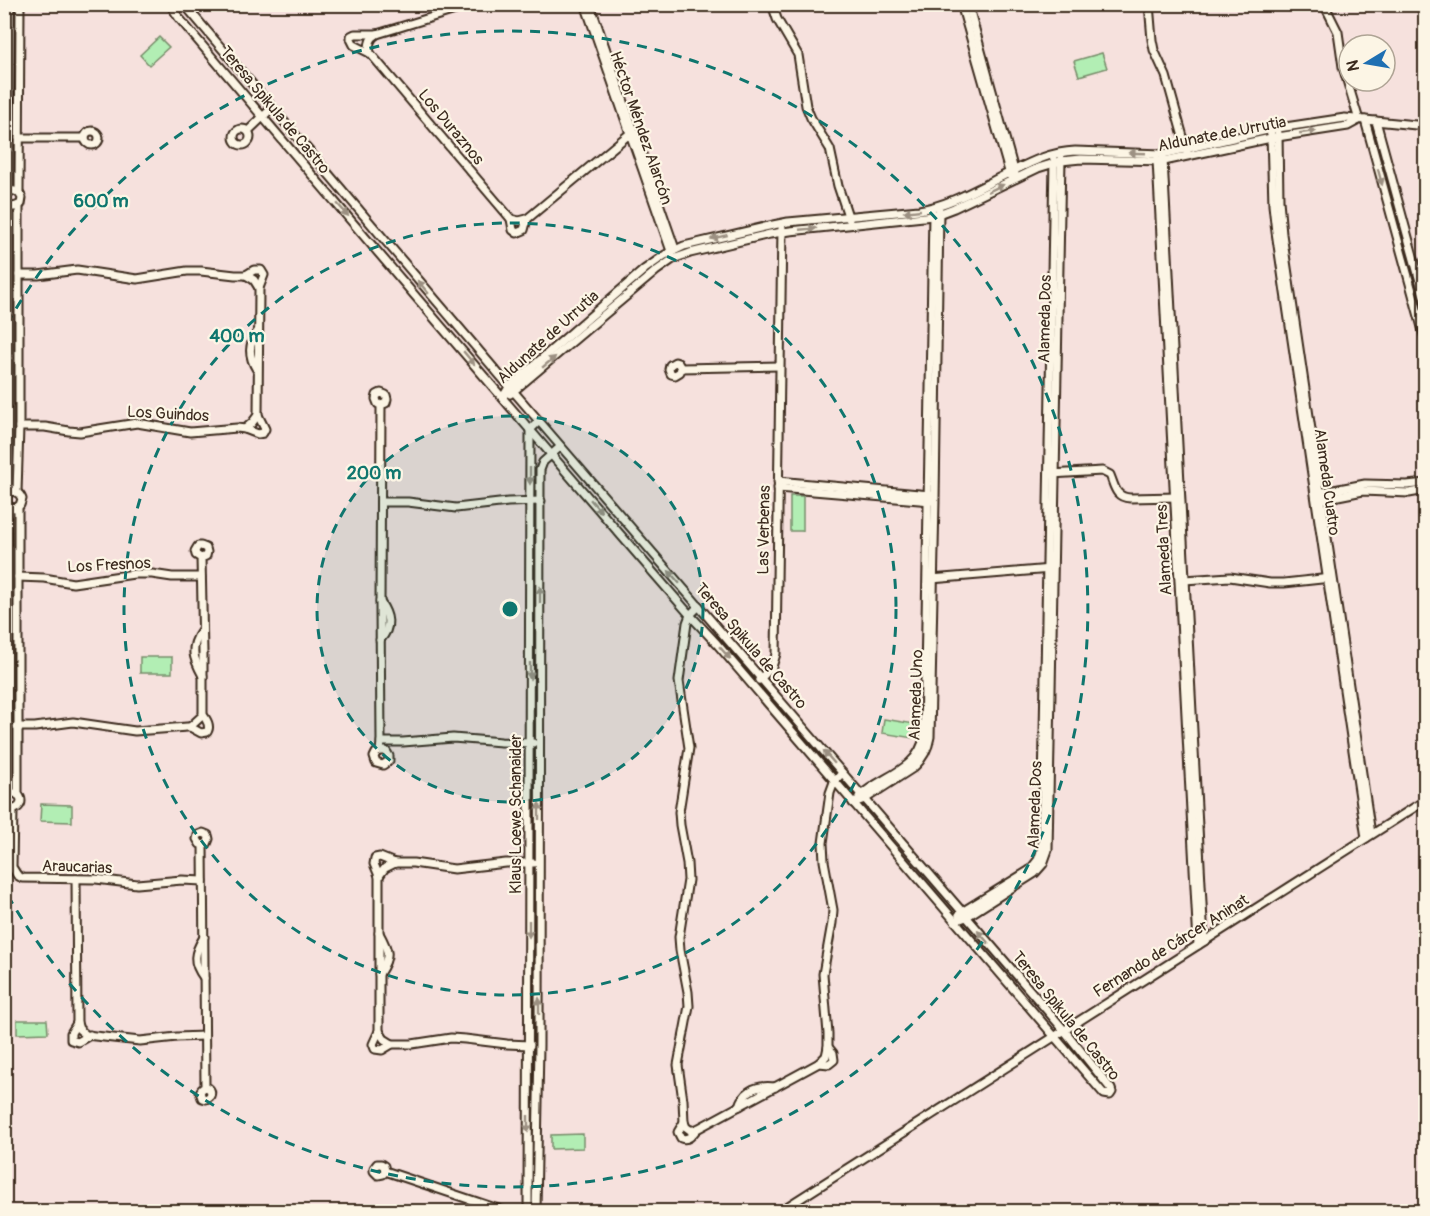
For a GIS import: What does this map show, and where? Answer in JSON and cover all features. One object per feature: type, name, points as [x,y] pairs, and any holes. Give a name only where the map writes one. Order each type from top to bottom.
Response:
[{"type":"street","points":[[9,498],[20,495],[22,499],[18,507],[17,727],[18,795],[21,800],[20,805],[13,810],[5,805],[9,498],[9,206],[6,196],[10,4]]},
{"type":"street","points":[[18,507],[14,508],[9,498],[19,427],[19,206],[22,202],[19,192],[20,4]]},
{"type":"street","name":"Teresa Spikula de Castro","points":[[170,4],[179,18],[530,430],[1104,1094],[1110,1095],[1111,1089],[1064,1030],[511,390],[184,4]]},
{"type":"street","name":"Los Duraznos","points":[[475,4],[377,34],[357,33],[351,36],[351,41],[370,53],[511,219],[514,232],[524,230],[527,219],[631,132]]},
{"type":"street","name":"Héctor Méndez Alarcón","points":[[585,4],[674,254]]},
{"type":"street","name":"Héctor Méndez Alarcón","points":[[590,4],[631,132]]},
{"type":"street","points":[[772,4],[777,19],[798,55],[806,106],[830,149],[838,186],[850,221]]},
{"type":"street","points":[[961,4],[1015,180]]},
{"type":"street","points":[[968,4],[1012,171]]},
{"type":"street","points":[[1149,4],[1154,50],[1166,76],[1187,153]]},
{"type":"street","points":[[1324,4],[1338,32],[1343,67],[1362,120],[1425,342]]},
{"type":"street","points":[[370,53],[370,43],[377,34]]},
{"type":"street","points":[[248,131],[272,108]]},
{"type":"street","name":"Aldunate de Urrutia","points":[[1187,153],[1275,128],[1345,118],[1425,126]]},
{"type":"street","name":"Aldunate de Urrutia","points":[[502,397],[647,279],[674,254],[692,243],[782,223],[936,215],[1038,168],[1058,162],[1081,159],[1160,158],[1348,126],[1362,120]]},
{"type":"street","points":[[1376,121],[1425,303]]},
{"type":"street","name":"Alameda Cuatro","points":[[1275,128],[1274,223],[1318,496],[1368,836]]},
{"type":"street","points":[[20,138],[85,138]]},
{"type":"street","name":"Aldunate de Urrutia","points":[[674,254],[782,232],[937,206],[1039,158],[1057,153],[1075,151],[1160,158]]},
{"type":"street","name":"Alameda Dos","points":[[955,921],[1031,876],[1043,864],[1047,855],[1057,153]]},
{"type":"street","name":"Alameda Tres","points":[[1160,158],[1201,943]]},
{"type":"street","points":[[6,196],[15,191],[19,192]]},
{"type":"street","points":[[9,206],[19,206]]},
{"type":"street","name":"Alameda Uno","points":[[853,803],[913,768],[928,748],[931,731],[930,579],[937,206]]},
{"type":"street","points":[[511,219],[519,221],[527,219]]},
{"type":"street","name":"Las Verbenas","points":[[753,686],[772,667],[776,654],[782,223]]},
{"type":"street","points":[[362,232],[371,225]]},
{"type":"street","points":[[19,275],[72,270],[137,279],[195,270],[228,275],[246,275],[255,270],[262,272],[264,277],[259,288]]},
{"type":"street","points":[[246,275],[254,280],[259,288]]},
{"type":"street","name":"Los Guindos","points":[[19,427],[45,427],[80,432],[137,423],[190,432],[227,428],[245,429],[256,434],[263,433],[265,429],[258,415],[258,370],[252,361],[250,350],[252,339],[258,331],[259,288]]},
{"type":"street","points":[[681,368],[779,366]]},
{"type":"street","points":[[380,751],[380,640],[387,632],[389,621],[381,602],[381,405]]},
{"type":"street","points":[[245,429],[258,415]]},
{"type":"street","points":[[530,430],[539,421]]},
{"type":"street","name":"Klaus Loewe Schanaider","points":[[528,1212],[530,430]]},
{"type":"street","points":[[551,454],[561,447]]},
{"type":"street","name":"Klaus Loewe Schanaider","points":[[536,1212],[539,1045],[540,501],[541,467],[551,454]]},
{"type":"street","points":[[1052,474],[1102,471],[1110,475],[1115,490],[1122,497],[1178,497]]},
{"type":"street","points":[[1318,496],[1365,484],[1425,483]]},
{"type":"street","points":[[778,485],[932,498]]},
{"type":"street","points":[[1318,496],[1374,490],[1409,493],[1425,490]]},
{"type":"street","points":[[381,502],[408,502],[456,508],[540,501]]},
{"type":"street","points":[[17,727],[73,722],[135,731],[190,727],[201,733],[207,732],[207,722],[202,715],[202,676],[193,653],[195,642],[202,630],[201,558]]},
{"type":"street","points":[[930,579],[1050,569]]},
{"type":"street","name":"Los Fresnos","points":[[18,578],[44,578],[73,583],[134,574],[201,578]]},
{"type":"street","points":[[1182,581],[1230,577],[1284,583],[1330,578]]},
{"type":"street","points":[[696,1130],[688,1128],[684,1122],[678,1065],[689,999],[679,937],[688,874],[679,812],[689,748],[679,681],[685,631],[690,615],[699,606]]},
{"type":"street","points":[[190,727],[202,715]]},
{"type":"street","points":[[381,742],[453,738],[539,743]]},
{"type":"street","points":[[684,1122],[678,1132],[682,1139],[688,1138],[696,1130],[740,1106],[745,1095],[753,1089],[765,1086],[775,1087],[819,1063],[829,1064],[834,1060],[833,1053],[828,1047],[823,974],[833,910],[823,849],[830,793],[834,782],[842,773]]},
{"type":"street","points":[[6,796],[14,793],[18,795]]},
{"type":"street","name":"Fernando de Cárcer Aninat","points":[[779,1212],[1425,800]]},
{"type":"street","name":"Araucarias","points":[[13,810],[12,864],[16,875],[22,878],[96,879],[137,884],[182,880],[203,881]]},
{"type":"street","points":[[203,845],[204,937],[197,948],[195,957],[204,978],[205,1087]]},
{"type":"street","points":[[539,863],[506,863],[454,869],[395,863],[380,857],[375,858],[374,864],[380,876],[379,933],[388,952],[386,964],[379,974],[379,1031],[374,1040],[374,1047],[382,1050],[392,1044],[458,1038],[539,1045]]},
{"type":"street","points":[[380,876],[385,868],[395,863]]},
{"type":"street","points":[[76,879],[77,1023],[81,1032],[140,1041],[177,1036],[204,1036]]},
{"type":"street","points":[[77,1023],[70,1035],[71,1040],[78,1042],[90,1035]]},
{"type":"street","points":[[379,1031],[384,1039],[392,1044]]},
{"type":"street","points":[[385,1171],[507,1212]]},
{"type":"green space","points":[[159,37],[169,47],[149,65],[140,55]]},
{"type":"green space","points":[[1102,53],[1107,68],[1079,76],[1074,61]]},
{"type":"green space","points":[[790,496],[803,496],[803,531],[790,531]]},
{"type":"green space","points":[[140,657],[172,657],[172,673],[140,673]]},
{"type":"green space","points":[[884,719],[915,724],[913,738],[882,733]]},
{"type":"green space","points":[[41,804],[72,805],[72,822],[40,821]]},
{"type":"green space","points":[[17,1020],[47,1020],[48,1033],[17,1034]]},
{"type":"green space","points":[[583,1134],[583,1148],[551,1149],[551,1135]]}]
